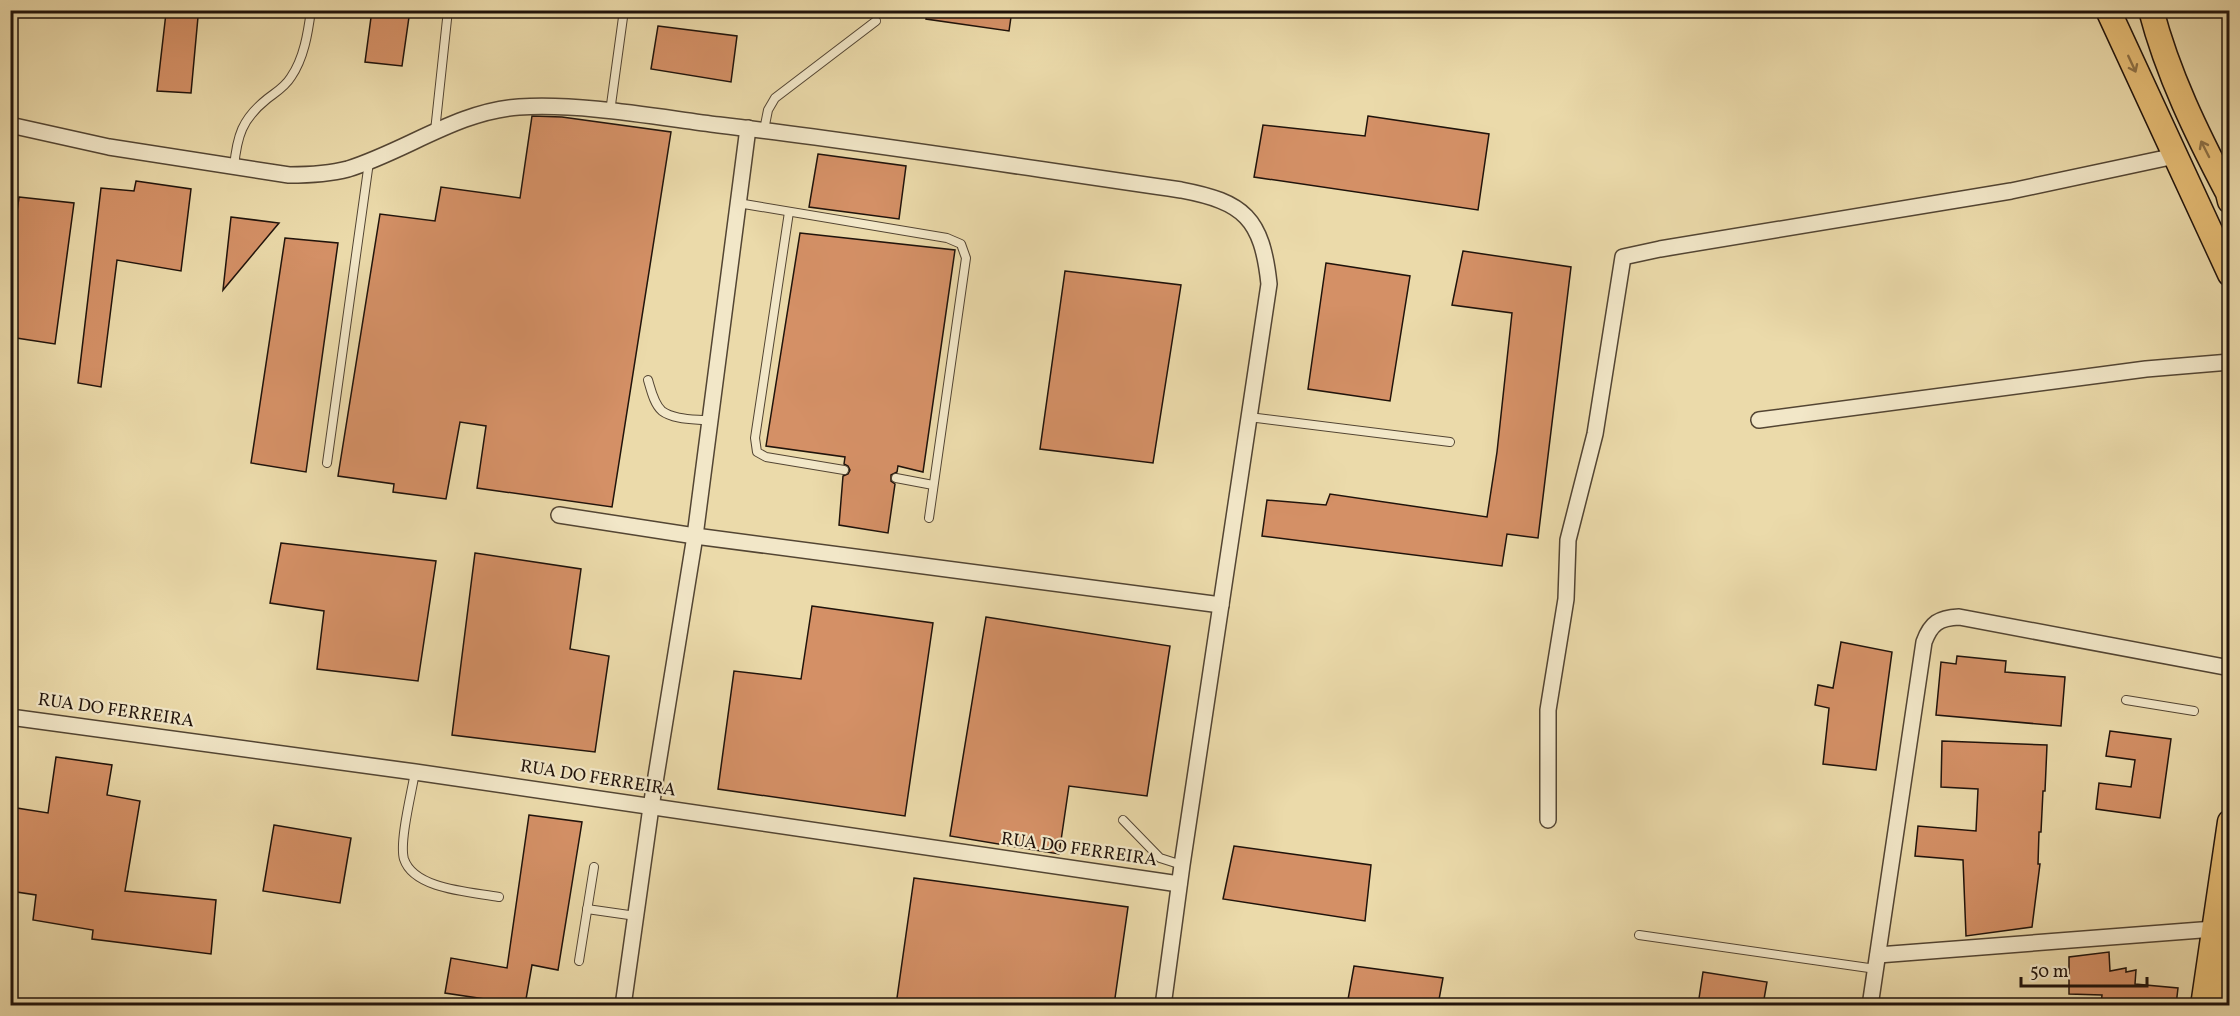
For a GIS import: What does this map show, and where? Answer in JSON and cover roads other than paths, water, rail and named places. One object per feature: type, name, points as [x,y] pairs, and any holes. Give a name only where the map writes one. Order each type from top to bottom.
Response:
[{"type":"main road","points":[[2108,10],[2229,274]]},
{"type":"main road","points":[[2151,10],[2162,50],[2186,111],[2228,193],[2229,201]]},
{"type":"main road","points":[[2203,1005],[2229,822]]},
{"type":"main road","points":[[2224,1005],[2229,968]]},
{"type":"street","points":[[10,125],[109,147],[289,175],[316,175],[347,169],[474,116],[518,107],[563,107],[764,130],[1181,190],[1212,196],[1232,204],[1249,219],[1258,234],[1266,257],[1269,284],[1163,1005]]},
{"type":"street","points":[[623,1005],[651,807],[695,536],[748,128]]},
{"type":"street","points":[[1548,820],[1548,711],[1566,599],[1568,540],[1595,434],[1623,257],[2011,191],[2175,156]]},
{"type":"street","points":[[1759,420],[2146,369],[2229,362]]},
{"type":"street","points":[[559,515],[695,536],[1221,605]]},
{"type":"street","points":[[1870,1005],[1924,642],[1928,630],[1936,621],[1959,617],[2229,668]]},
{"type":"street","name":"RUA DO FERREIRA","points":[[10,717],[415,772],[1179,884]]},
{"type":"street","points":[[1877,962],[2214,929]]},
{"type":"lane","points":[[234,167],[239,132],[250,115],[291,78],[298,64],[304,47],[311,10]]},
{"type":"lane","points":[[435,133],[448,10]]},
{"type":"lane","points":[[610,112],[624,10]]},
{"type":"lane","points":[[764,130],[768,110],[775,98],[876,21]]},
{"type":"lane","points":[[327,464],[370,160]]},
{"type":"lane","points":[[738,203],[947,238],[961,244],[966,258],[929,518]]},
{"type":"lane","points":[[789,212],[755,438],[757,452],[766,457],[844,470]]},
{"type":"lane","points":[[648,381],[662,411],[674,416],[710,421]]},
{"type":"lane","points":[[1249,417],[1450,442]]},
{"type":"lane","points":[[896,478],[933,485]]},
{"type":"lane","points":[[2126,700],[2194,711]]},
{"type":"lane","points":[[415,772],[403,845],[404,859],[410,870],[438,886],[499,897]]},
{"type":"lane","points":[[1123,820],[1160,858],[1182,865]]},
{"type":"lane","points":[[579,961],[594,867]]},
{"type":"lane","points":[[587,909],[636,916]]},
{"type":"lane","points":[[1639,934],[1877,962]]}]
